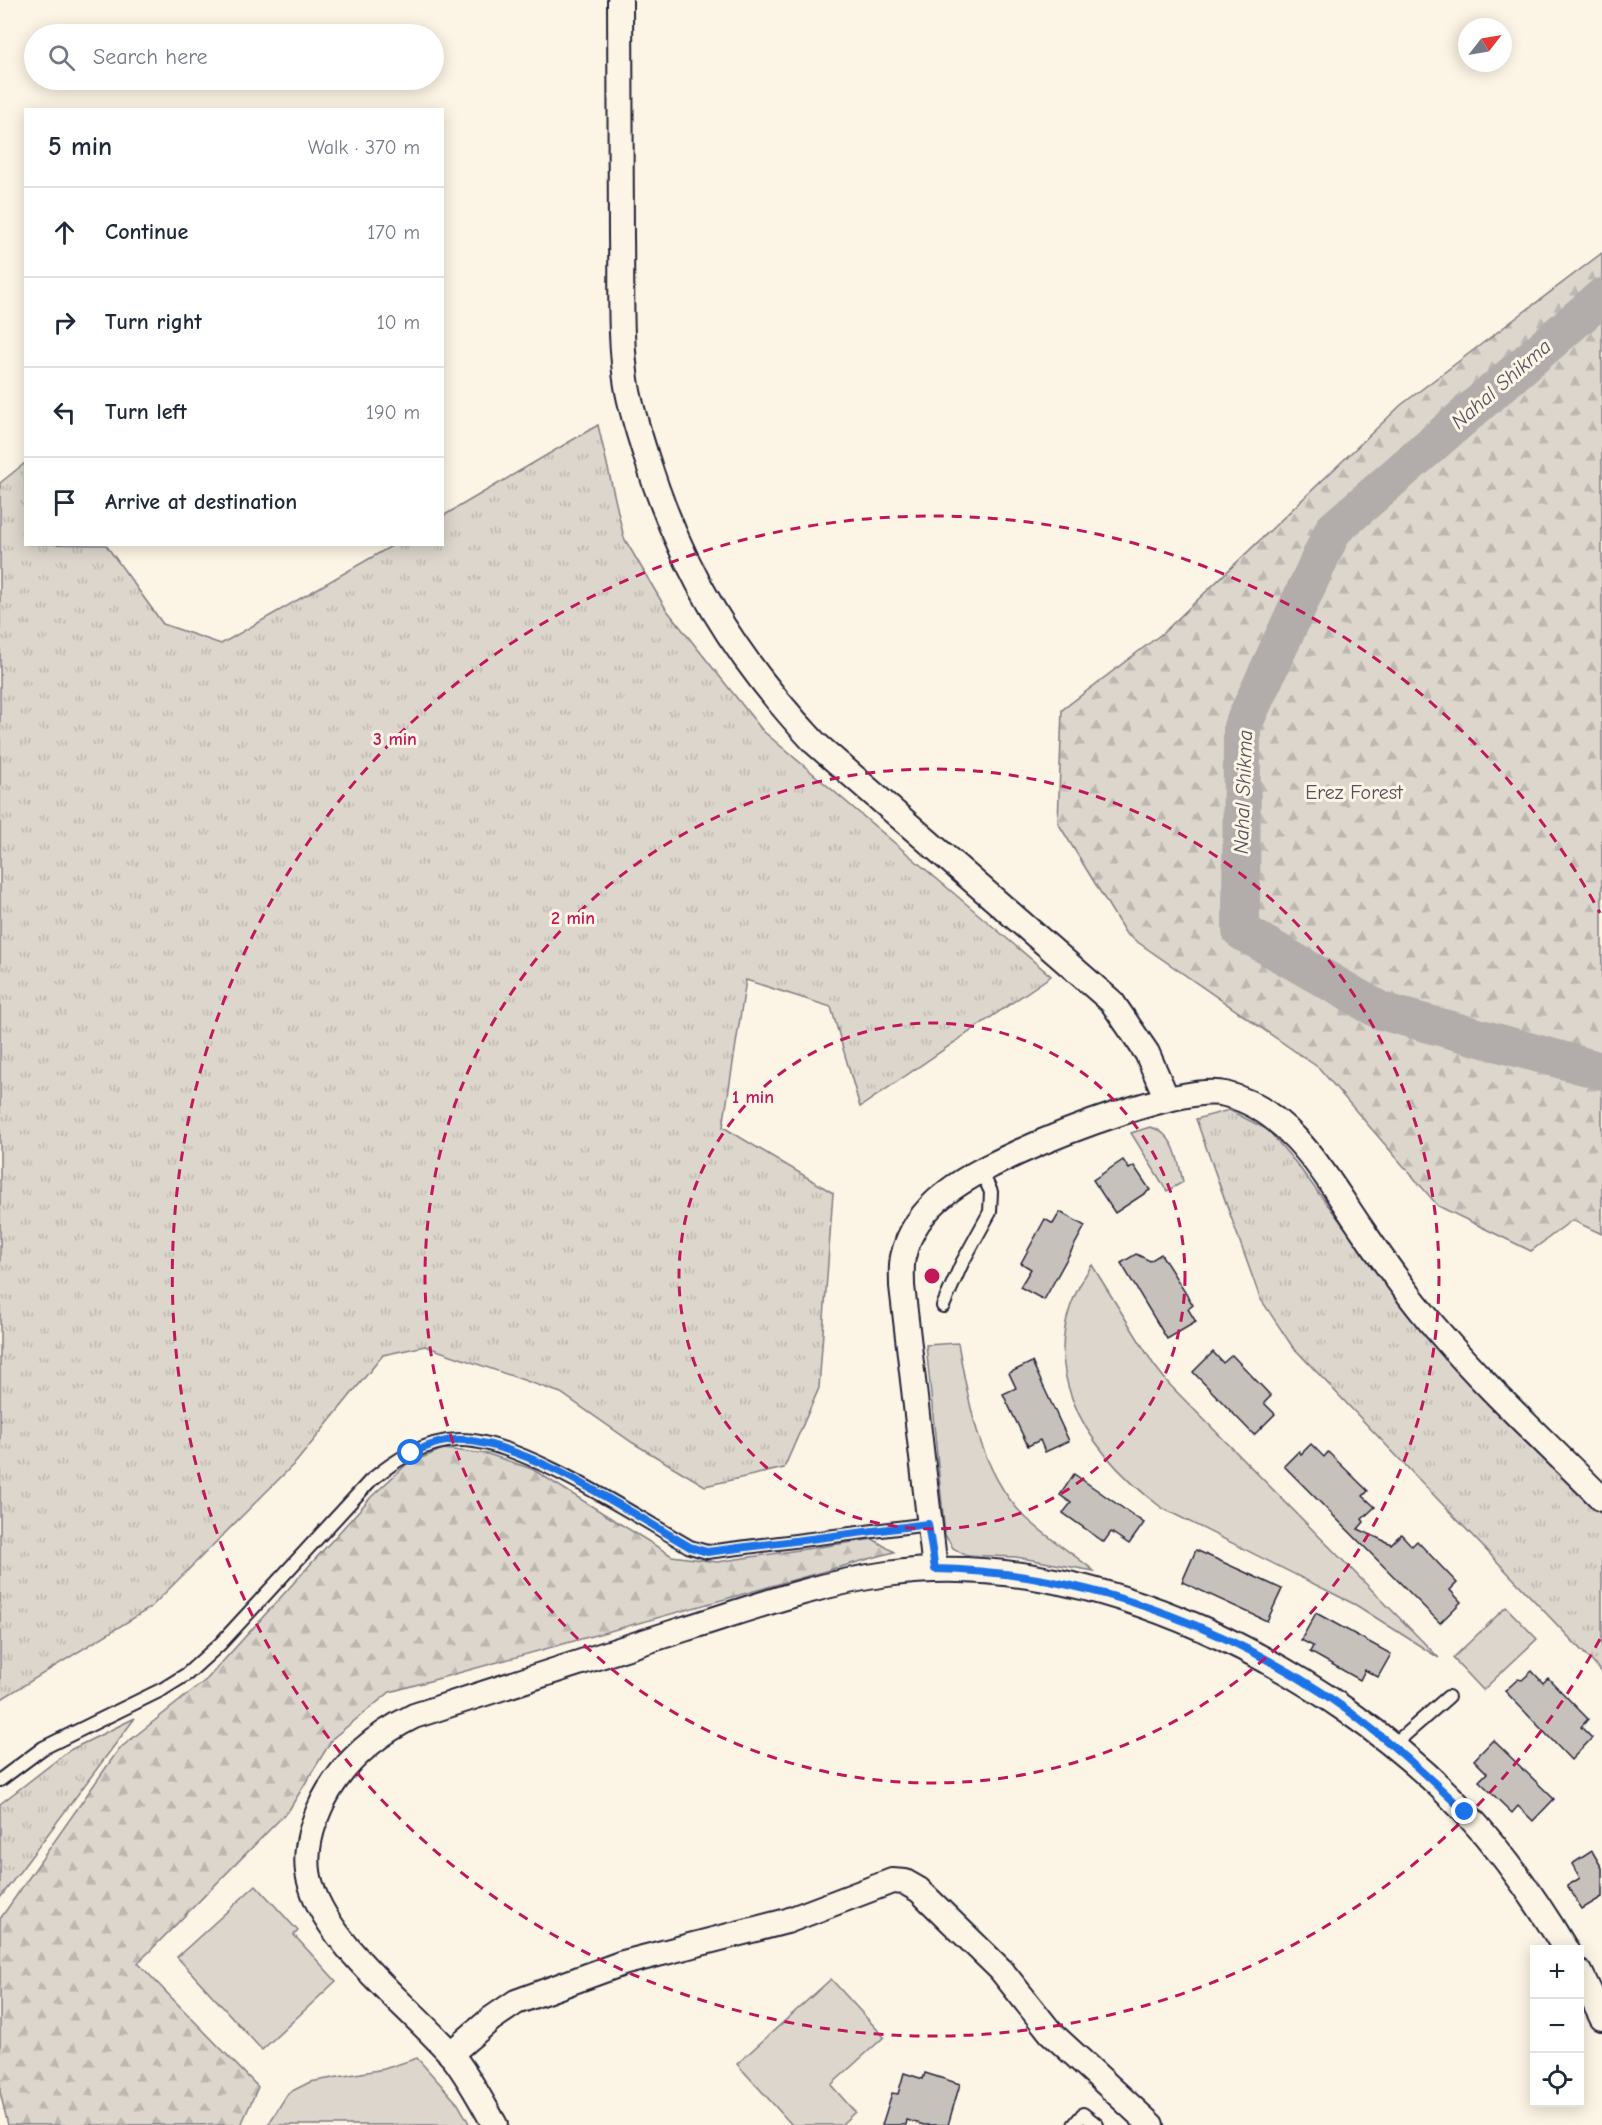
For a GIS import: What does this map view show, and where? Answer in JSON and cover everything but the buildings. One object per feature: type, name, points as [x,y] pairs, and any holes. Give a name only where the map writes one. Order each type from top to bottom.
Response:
[{"type":"street","points":[[620,0],[622,328],[627,388],[654,482],[674,534],[695,578],[744,660],[774,698],[815,743],[1112,1002],[1147,1053],[1167,1099]]},
{"type":"street","points":[[935,1569],[904,1314],[902,1258],[911,1236],[934,1202],[952,1188],[981,1172],[1075,1128],[1167,1099],[1207,1091],[1247,1101],[1267,1113],[1294,1136],[1412,1300],[1441,1334],[1602,1499]]},
{"type":"street","points":[[495,2125],[450,2054],[348,1947],[324,1914],[310,1884],[308,1854],[313,1821],[348,1764],[367,1744],[390,1728],[414,1716],[802,1591],[887,1574],[935,1569],[1006,1574],[1062,1584],[1174,1616],[1279,1668],[1326,1696],[1392,1746],[1472,1820],[1528,1888],[1563,1945]]},
{"type":"street","points":[[450,2054],[491,2019],[516,2002],[623,1963],[787,1921],[892,1881],[905,1882],[919,1890],[977,1946],[1000,1970],[1051,2033],[1149,2125]]},
{"type":"street","points":[[1584,1980],[1602,2018]]},
{"type":"lane","points":[[943,1306],[962,1263],[990,1212],[991,1192],[981,1172]]},
{"type":"lane","points":[[0,1780],[42,1748],[154,1693],[187,1674],[220,1644],[370,1480],[404,1456],[439,1442],[462,1440],[490,1445],[524,1457],[561,1473],[690,1547],[707,1552],[928,1524]]},
{"type":"lane","points":[[1392,1746],[1449,1697]]},
{"type":"lane","points":[[1074,2125],[1083,2114],[1097,2125]]},
{"type":"green space","name":"Erez Forest","points":[[1602,253],[1602,1234],[1572,1220],[1531,1251],[1438,1206],[1319,1068],[1126,934],[1058,823],[1062,710],[1164,632],[1401,405]]},
{"type":"green space","points":[[598,425],[624,538],[666,609],[763,731],[1051,976],[860,1107],[831,1007],[746,980],[723,1127],[833,1193],[819,1388],[784,1468],[705,1486],[633,1443],[561,1393],[425,1346],[383,1355],[297,1461],[150,1608],[0,1700],[0,483],[24,464],[24,546],[107,546],[163,624],[221,644],[391,546],[444,546],[444,515]]},
{"type":"green space","points":[[1229,1110],[1268,1130],[1296,1163],[1427,1336],[1602,1515],[1602,1672],[1292,1346],[1260,1298],[1196,1119]]},
{"type":"green space","points":[[1150,1127],[1158,1130],[1170,1141],[1179,1165],[1183,1182],[1167,1191],[1131,1133]]},
{"type":"green space","points":[[1092,1265],[1154,1365],[1169,1384],[1439,1658],[1356,1605],[1162,1508],[1133,1484],[1108,1458],[1087,1429],[1072,1399],[1064,1367],[1064,1334],[1073,1300]]},
{"type":"green space","points":[[958,1343],[966,1388],[978,1434],[996,1477],[1022,1514],[1094,1571],[1016,1557],[965,1555],[953,1548],[945,1535],[926,1345]]},
{"type":"green space","points":[[443,1449],[488,1454],[532,1469],[672,1556],[717,1562],[873,1539],[894,1552],[390,1692],[333,1738],[289,1810],[138,1963],[258,2087],[241,2125],[8,2125],[0,2092],[0,1919],[119,1749],[207,1679],[372,1496],[407,1464]]},
{"type":"green space","points":[[1506,1607],[1537,1639],[1483,1690],[1453,1658]]},
{"type":"green space","points":[[135,1718],[0,1898],[0,1804],[70,1750]]},
{"type":"green space","points":[[256,1885],[298,1931],[294,1935],[336,1981],[262,2050],[177,1957]]},
{"type":"green space","points":[[831,1979],[884,2037],[831,2085],[855,2112],[841,2125],[792,2125],[737,2064]]},
{"type":"green space","points":[[417,2058],[458,2104],[470,2125],[268,2125],[288,2093],[310,2082],[384,2069]]},
{"type":"waterway","name":"Nahal Shikma","points":[[1602,297],[1333,530],[1242,727],[1241,931],[1381,1011],[1602,1071]]},
{"type":"route","points":[[411,1453],[439,1442],[462,1440],[490,1445],[561,1473],[690,1547],[707,1552],[928,1524],[935,1569],[1006,1574],[1062,1584],[1121,1599],[1174,1616],[1279,1668],[1326,1696],[1377,1732],[1465,1812]]}]
